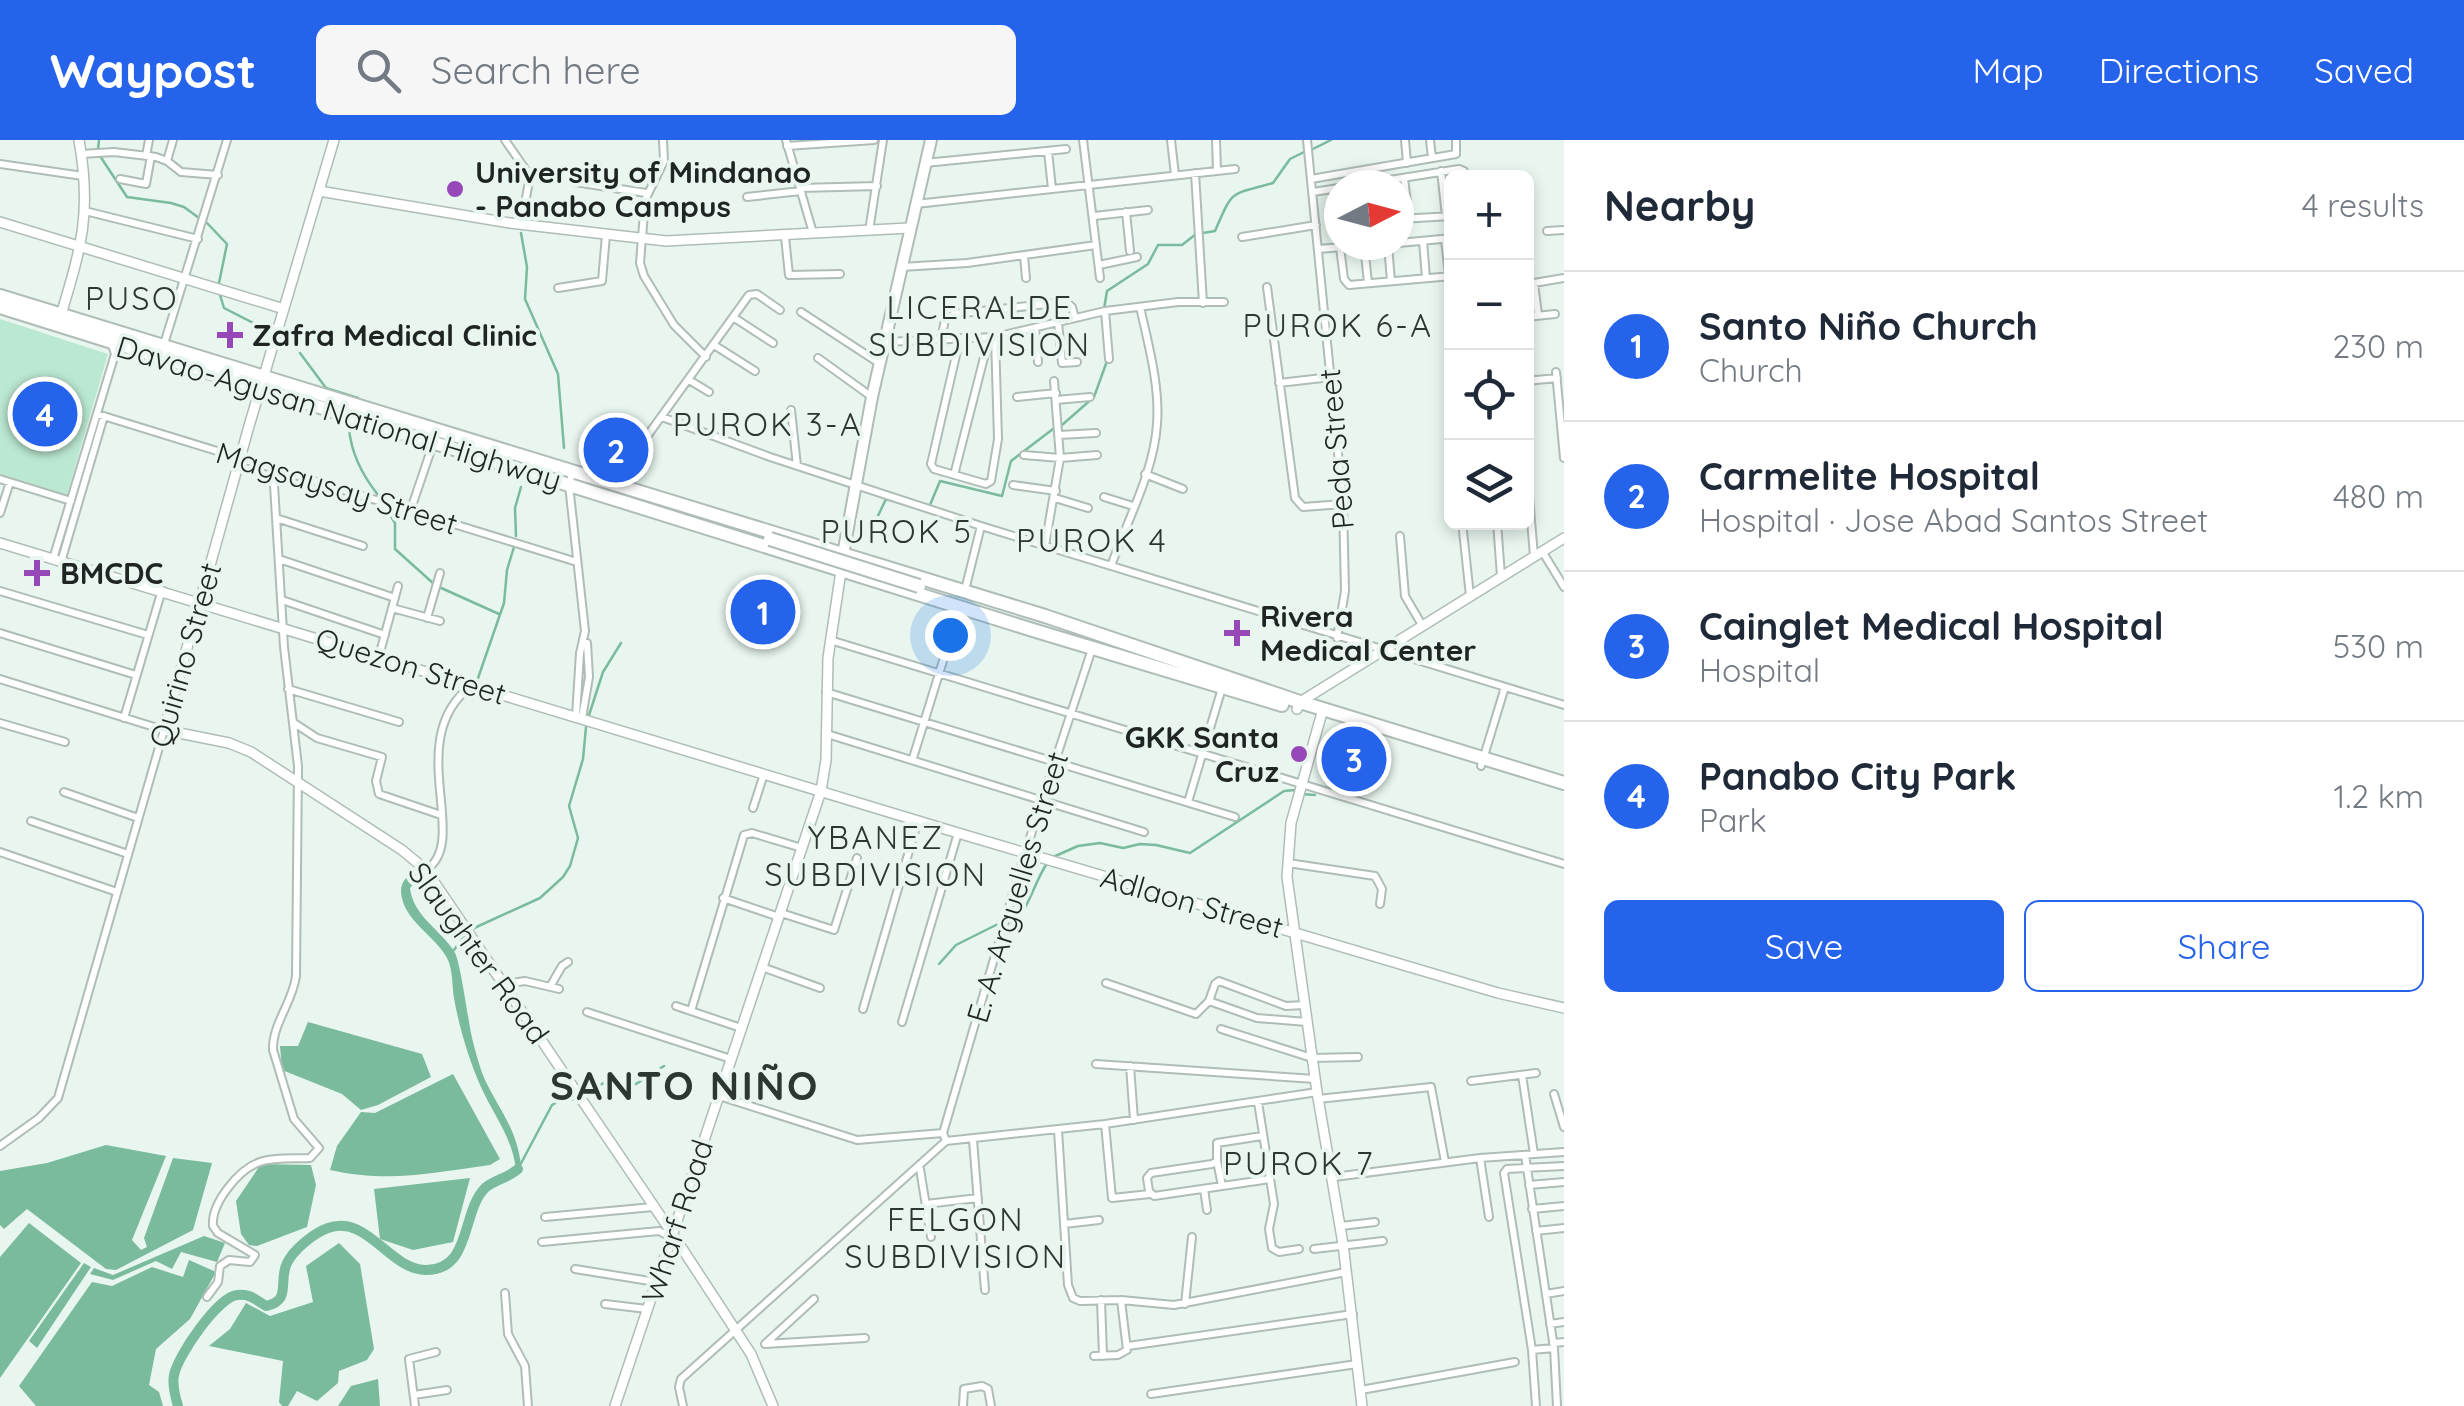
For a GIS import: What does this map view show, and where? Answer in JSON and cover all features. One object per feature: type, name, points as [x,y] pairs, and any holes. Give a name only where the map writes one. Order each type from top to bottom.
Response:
[{"type":"highway","name":"Davao-Agusan National Highway","points":[[0,296],[20,308]]},
{"type":"highway","name":"Davao-Agusan National Highway","points":[[0,307],[20,308],[436,435],[620,484],[1094,632],[1186,670]]},
{"type":"highway","name":"Davao-Agusan National Highway","points":[[113,336],[164,346],[262,382]]},
{"type":"highway","name":"Davao-Agusan National Highway","points":[[436,435],[620,502],[960,608],[1089,647],[1186,670],[1564,784]]},
{"type":"highway","name":"Davao-Agusan National Highway","points":[[620,484],[652,502],[919,586],[1058,629],[1094,632]]},
{"type":"highway","name":"Davao-Agusan National Highway","points":[[620,502],[652,502]]},
{"type":"highway","name":"Davao-Agusan National Highway","points":[[1058,629],[1089,647]]},
{"type":"highway","name":"Davao-Agusan National Highway","points":[[1483,762],[1564,792]]},
{"type":"main road","points":[[841,570],[872,397],[930,140]]},
{"type":"street","points":[[60,320],[82,247],[85,212],[79,140]]},
{"type":"street","points":[[124,153],[126,140]]},
{"type":"street","points":[[120,179],[146,184],[150,140]]},
{"type":"street","points":[[167,160],[172,140]]},
{"type":"street","points":[[164,346],[227,140]]},
{"type":"street","name":"Quirino Street","points":[[0,1146],[29,1126],[58,1098],[334,140]]},
{"type":"street","points":[[664,140],[664,161],[646,193],[640,263],[674,326],[706,357]]},
{"type":"street","points":[[813,234],[786,143],[874,140]]},
{"type":"street","points":[[869,231],[883,140]]},
{"type":"street","points":[[1083,140],[1100,278]]},
{"type":"street","points":[[1171,140],[1175,175]]},
{"type":"street","points":[[1216,140],[1216,171]]},
{"type":"street","name":"Peda Street","points":[[1307,140],[1343,504],[1345,591],[1337,638]]},
{"type":"street","points":[[1406,140],[1406,163]]},
{"type":"street","points":[[1430,140],[1432,158]]},
{"type":"street","points":[[1311,179],[1456,154],[1456,140]]},
{"type":"street","points":[[508,141],[530,176],[520,224]]},
{"type":"street","points":[[924,164],[1066,149]]},
{"type":"street","points":[[1048,151],[1052,188]]},
{"type":"street","points":[[81,154],[148,156],[167,160],[180,172],[218,175]]},
{"type":"street","points":[[0,164],[83,176]]},
{"type":"street","points":[[596,165],[577,176],[575,182],[646,193]]},
{"type":"street","points":[[915,204],[1235,168]]},
{"type":"street","points":[[1414,176],[1442,172],[1444,185]]},
{"type":"street","points":[[1196,173],[1203,303]]},
{"type":"street","points":[[746,197],[877,186]]},
{"type":"street","points":[[1312,192],[1324,190]]},
{"type":"street","points":[[319,191],[520,224],[641,239],[694,242],[910,228]]},
{"type":"street","points":[[1094,216],[1148,210]]},
{"type":"street","points":[[85,212],[198,238]]},
{"type":"street","points":[[1126,212],[1130,250]]},
{"type":"street","points":[[1414,219],[1444,216]]},
{"type":"street","points":[[0,222],[284,309]]},
{"type":"street","points":[[1242,237],[1316,225]]},
{"type":"street","points":[[1547,231],[1564,230]]},
{"type":"street","points":[[558,288],[602,281],[606,235]]},
{"type":"street","points":[[785,236],[789,275],[840,274]]},
{"type":"street","points":[[1414,241],[1444,239]]},
{"type":"street","points":[[1423,241],[1426,278]]},
{"type":"street","points":[[901,267],[1096,246]]},
{"type":"street","points":[[1318,249],[1324,248]]},
{"type":"street","points":[[1024,256],[1026,278]]},
{"type":"street","points":[[1099,265],[1137,257]]},
{"type":"street","points":[[1341,260],[1344,282],[1349,285],[1444,276]]},
{"type":"street","points":[[1367,260],[1368,283]]},
{"type":"street","points":[[1390,260],[1392,281]]},
{"type":"street","points":[[1538,315],[1534,283],[1564,278]]},
{"type":"street","points":[[1267,288],[1296,502],[1308,507],[1343,504]]},
{"type":"street","points":[[620,484],[662,417],[754,294],[780,310]]},
{"type":"street","points":[[941,338],[945,320],[954,314],[1066,302],[1072,307],[1074,318]]},
{"type":"street","points":[[886,342],[992,337],[1105,311],[1178,302],[1224,302]]},
{"type":"street","points":[[1111,566],[1145,474],[1158,415],[1140,307]]},
{"type":"street","points":[[1105,311],[1110,358]]},
{"type":"street","points":[[801,312],[880,364]]},
{"type":"street","points":[[1534,316],[1555,314]]},
{"type":"street","points":[[734,317],[773,343]]},
{"type":"street","points":[[1058,322],[1062,364],[1076,362]]},
{"type":"street","points":[[1035,328],[1038,362]]},
{"type":"street","points":[[57,560],[101,415],[115,354],[113,336]]},
{"type":"street","points":[[960,338],[930,460],[934,469],[982,484],[992,481],[998,439],[992,337]]},
{"type":"street","points":[[954,475],[992,337]]},
{"type":"street","points":[[714,345],[755,372]]},
{"type":"street","points":[[818,358],[872,397]]},
{"type":"street","points":[[1534,380],[1557,375],[1564,458]]},
{"type":"street","points":[[1279,382],[1331,377]]},
{"type":"street","points":[[689,380],[709,392]]},
{"type":"street","points":[[1045,546],[1060,458],[1054,381]]},
{"type":"street","points":[[1017,397],[1090,397]]},
{"type":"street","points":[[791,410],[797,466]]},
{"type":"street","points":[[57,560],[71,501],[101,415]]},
{"type":"street","name":"Magsaysay Street","points":[[101,415],[578,562]]},
{"type":"street","points":[[662,417],[981,526],[1564,705]]},
{"type":"street","points":[[1059,435],[1096,433]]},
{"type":"street","points":[[410,509],[436,435]]},
{"type":"street","points":[[1024,455],[1097,455]]},
{"type":"street","points":[[208,1298],[218,1282],[220,1266],[228,1260],[250,1262],[255,1256],[218,1233],[214,1226],[216,1209],[231,1185],[256,1164],[310,1158],[318,1148],[294,1119],[286,1102],[273,1040],[296,976],[298,780],[273,469]]},
{"type":"street","points":[[574,470],[569,485],[585,630],[580,653],[579,717]]},
{"type":"street","points":[[1145,474],[1182,489]]},
{"type":"street","points":[[0,478],[71,501]]},
{"type":"street","points":[[0,514],[10,482]]},
{"type":"street","points":[[1013,485],[1056,495],[1088,508]]},
{"type":"street","points":[[1104,497],[1133,506]]},
{"type":"street","points":[[276,518],[363,546]]},
{"type":"street","points":[[1534,523],[1538,554],[1564,587]]},
{"type":"street","points":[[964,591],[981,526]]},
{"type":"street","points":[[1463,530],[1470,596]]},
{"type":"street","points":[[1498,530],[1501,576]]},
{"type":"street","points":[[1400,536],[1404,596],[1422,625]]},
{"type":"street","points":[[1299,705],[1380,650],[1564,538]]},
{"type":"street","name":"Quezon Street","points":[[0,543],[821,790]]},
{"type":"street","points":[[279,559],[395,598]]},
{"type":"street","name":"Wharf Road","points":[[615,1406],[821,790],[830,640],[841,570]]},
{"type":"street","points":[[427,618],[440,573]]},
{"type":"street","points":[[378,656],[398,586]]},
{"type":"street","points":[[0,590],[148,634]]},
{"type":"street","points":[[124,718],[162,590]]},
{"type":"street","points":[[281,600],[384,635]]},
{"type":"street","points":[[392,608],[440,621]]},
{"type":"street","points":[[913,758],[960,608]]},
{"type":"street","name":"E. A. Arguelles Street","points":[[945,1137],[1025,854],[1094,632]]},
{"type":"street","points":[[0,633],[136,676]]},
{"type":"street","points":[[830,640],[1564,864]]},
{"type":"street","points":[[579,717],[589,678],[587,643]]},
{"type":"street","points":[[0,680],[164,730]]},
{"type":"street","points":[[1188,802],[1224,682]]},
{"type":"street","points":[[426,870],[436,862],[444,827],[438,742],[452,704],[472,684]]},
{"type":"street","points":[[1483,762],[1504,687]]},
{"type":"street","points":[[288,689],[399,722]]},
{"type":"street","points":[[826,692],[1235,816]]},
{"type":"street","points":[[1322,712],[1300,783],[1286,863],[1315,1079],[1341,1226],[1362,1406]]},
{"type":"street","points":[[0,723],[65,742]]},
{"type":"street","points":[[293,723],[318,738],[382,757],[376,781],[379,794],[441,815]]},
{"type":"street","name":"Slaughter Road","points":[[164,730],[239,746],[298,780],[426,870],[751,1354],[772,1406]]},
{"type":"street","points":[[827,734],[1144,832]]},
{"type":"street","points":[[752,808],[764,773]]},
{"type":"street","name":"Adlaon Street","points":[[821,790],[1498,993],[1564,1008]]},
{"type":"street","points":[[64,792],[139,818]]},
{"type":"street","points":[[863,1009],[918,820]]},
{"type":"street","points":[[30,821],[128,854]]},
{"type":"street","points":[[691,1011],[744,835],[752,833],[802,848]]},
{"type":"street","points":[[902,1022],[958,834]]},
{"type":"street","points":[[0,852],[117,892]]},
{"type":"street","points":[[723,898],[834,930],[857,858]]},
{"type":"street","points":[[1286,863],[1375,876],[1382,889],[1380,904]]},
{"type":"street","points":[[504,984],[518,980],[555,987],[562,966],[568,962]]},
{"type":"street","points":[[762,967],[820,988]]},
{"type":"street","points":[[1106,984],[1196,1014],[1209,1001],[1219,981],[1281,1005],[1304,1005]]},
{"type":"street","points":[[1209,1001],[1256,1018],[1307,1022]]},
{"type":"street","points":[[676,1006],[742,1028]]},
{"type":"street","points":[[587,1012],[731,1059]]},
{"type":"street","points":[[1221,1029],[1312,1058],[1358,1056]]},
{"type":"street","points":[[1096,1064],[1315,1079]]},
{"type":"street","points":[[1130,1066],[1134,1120]]},
{"type":"street","points":[[1471,1081],[1536,1073]]},
{"type":"street","points":[[1522,1075],[1529,1154],[1526,1168],[1560,1365],[1558,1406]]},
{"type":"street","points":[[718,1096],[857,1140],[973,1140],[1318,1095],[1431,1087],[1445,1162]]},
{"type":"street","points":[[1554,1094],[1564,1128]]},
{"type":"street","points":[[1258,1102],[1274,1204],[1269,1229],[1272,1248],[1278,1252],[1299,1250]]},
{"type":"street","points":[[1106,1124],[1112,1198],[1270,1178]]},
{"type":"street","points":[[1058,1130],[1070,1292],[1080,1301],[1185,1304],[1347,1272]]},
{"type":"street","points":[[1222,1186],[1217,1143],[1262,1136]]},
{"type":"street","points":[[683,1406],[681,1378],[920,1168],[945,1137]]},
{"type":"street","points":[[973,1140],[985,1290]]},
{"type":"street","points":[[1334,1177],[1480,1158],[1564,1152]]},
{"type":"street","points":[[1480,1158],[1489,1217]]},
{"type":"street","points":[[1150,1194],[1149,1174],[1217,1161]]},
{"type":"street","points":[[1536,1406],[1532,1350],[1504,1177],[1505,1170],[1564,1166]]},
{"type":"street","points":[[920,1168],[931,1238]]},
{"type":"street","points":[[1529,1185],[1564,1182]]},
{"type":"street","points":[[1204,1189],[1207,1210]]},
{"type":"street","points":[[926,1204],[978,1198]]},
{"type":"street","points":[[545,1217],[654,1206]]},
{"type":"street","points":[[1532,1210],[1564,1206]]},
{"type":"street","points":[[1064,1224],[1099,1220]]},
{"type":"street","points":[[1341,1226],[1376,1222]]},
{"type":"street","points":[[1536,1231],[1564,1228]]},
{"type":"street","points":[[542,1242],[658,1231],[671,1235]]},
{"type":"street","points":[[1185,1304],[1192,1237]]},
{"type":"street","points":[[1314,1248],[1383,1240]]},
{"type":"street","points":[[575,1269],[656,1282]]},
{"type":"street","points":[[1546,1294],[1564,1292]]},
{"type":"street","points":[[504,1293],[508,1334],[525,1366],[528,1406]]},
{"type":"street","points":[[751,1354],[814,1299]]},
{"type":"street","points":[[1102,1300],[1099,1356],[1122,1354],[1128,1346],[1353,1314]]},
{"type":"street","points":[[1121,1300],[1128,1346]]},
{"type":"street","points":[[606,1304],[648,1309]]},
{"type":"street","points":[[1550,1324],[1564,1322]]},
{"type":"street","points":[[765,1344],[865,1338]]},
{"type":"street","points":[[1532,1350],[1564,1342]]},
{"type":"street","points":[[416,1406],[410,1359],[436,1352]]},
{"type":"street","points":[[1361,1390],[1514,1362]]},
{"type":"street","points":[[1151,1394],[1358,1364]]},
{"type":"street","points":[[963,1406],[964,1389],[982,1386],[988,1389],[991,1406]]},
{"type":"street","points":[[414,1395],[447,1390]]},
{"type":"shaded area","points":[[0,319],[108,354],[67,495],[0,474]]},
{"type":"shaded area","points":[[419,870],[421,876],[410,888],[412,898],[457,957],[479,1065],[516,1142],[521,1164],[516,1171],[507,1138],[469,1055],[448,960],[413,920],[403,902],[403,884]]},
{"type":"shaded area","points":[[308,1022],[422,1054],[431,1077],[361,1110],[342,1094],[282,1070],[280,1046],[298,1046]]},
{"type":"shaded area","points":[[453,1074],[500,1159],[490,1165],[410,1175],[372,1176],[330,1170],[337,1146],[361,1112],[375,1113]]},
{"type":"shaded area","points":[[106,1145],[166,1156],[132,1240],[141,1250],[147,1247],[144,1238],[173,1158],[212,1163],[193,1230],[116,1270],[106,1269],[27,1209],[4,1229],[0,1225],[0,1171],[47,1163]]},
{"type":"shaded area","points":[[261,1164],[311,1165],[316,1185],[307,1227],[257,1246],[249,1245],[241,1234],[236,1201]]},
{"type":"shaded area","points":[[470,1178],[453,1242],[413,1250],[380,1239],[374,1189]]},
{"type":"shaded area","points":[[29,1223],[81,1263],[0,1378],[0,1257]]},
{"type":"shaded area","points":[[204,1236],[225,1243],[217,1262],[181,1252],[172,1269],[156,1261],[113,1280],[90,1274],[94,1268],[113,1275]]},
{"type":"shaded area","points":[[339,1243],[360,1264],[374,1349],[367,1360],[339,1371],[338,1383],[317,1401],[297,1391],[288,1406],[282,1406],[279,1402],[283,1361],[209,1346],[230,1329],[246,1303],[270,1316],[313,1302],[306,1266]]},
{"type":"shaded area","points":[[189,1260],[216,1272],[190,1319],[156,1349],[149,1385],[159,1392],[163,1406],[36,1406],[19,1386],[92,1282],[112,1286],[152,1267],[183,1277]]},
{"type":"shaded area","points":[[84,1263],[91,1267],[37,1348],[29,1341]]},
{"type":"shaded area","points":[[378,1379],[380,1406],[338,1406],[351,1386]]},
{"type":"waterway","points":[[98,149],[99,140]]},
{"type":"waterway","points":[[1311,150],[1331,140]]},
{"type":"waterway","points":[[1203,233],[1215,231],[1234,196],[1273,183],[1290,159],[1304,152]]},
{"type":"waterway","points":[[100,156],[127,197],[171,203],[199,218]]},
{"type":"waterway","points":[[207,223],[227,244],[219,283]]},
{"type":"waterway","points":[[521,233],[527,267],[525,299],[558,374],[564,448]]},
{"type":"waterway","points":[[1104,309],[1107,291],[1148,264],[1158,245],[1182,245],[1196,234]]},
{"type":"waterway","points":[[220,295],[224,308],[271,332]]},
{"type":"waterway","points":[[281,338],[297,349]]},
{"type":"waterway","points":[[300,353],[326,388],[358,398]]},
{"type":"waterway","points":[[1062,425],[1094,397],[1107,361]]},
{"type":"waterway","points":[[349,428],[359,464],[378,495]]},
{"type":"waterway","points":[[930,505],[940,481],[1002,496],[1011,461],[1053,429]]},
{"type":"waterway","points":[[516,536],[515,508],[521,487]]},
{"type":"waterway","points":[[876,520],[886,499],[920,509]]},
{"type":"waterway","points":[[384,505],[395,523],[395,549],[434,584]]},
{"type":"waterway","points":[[477,681],[504,603],[514,547]]},
{"type":"waterway","points":[[439,587],[499,614]]},
{"type":"waterway","points":[[589,715],[603,672],[621,643]]},
{"type":"waterway","points":[[472,929],[540,898],[570,866],[578,838],[569,806],[583,759],[586,727]]},
{"type":"waterway","points":[[1053,857],[1078,846],[1100,843],[1123,848],[1156,845],[1190,853],[1284,791],[1295,790]]},
{"type":"waterway","points":[[1302,794],[1315,795]]},
{"type":"waterway","points":[[1012,923],[1022,913],[1046,865]]},
{"type":"waterway","points":[[939,964],[956,945],[1000,923]]},
{"type":"waterway","points":[[454,950],[466,934]]},
{"type":"waterway","points":[[584,1095],[607,1081],[636,1084],[664,1066]]},
{"type":"waterway","points":[[518,1169],[552,1105],[576,1099]]},
{"type":"waterway","points":[[178,1406],[174,1375],[200,1328],[220,1306],[237,1295],[249,1296],[266,1306],[279,1300],[287,1263],[311,1238],[328,1228],[355,1229],[412,1267],[440,1268],[458,1251],[477,1198],[485,1188],[518,1169]]},
{"type":"place","name":"University of Mindanao - Panabo Campus","points":[[455,189]]},
{"type":"place","name":"Zafra Medical Clinic","points":[[230,335]]},
{"type":"place","name":"Panabo City Park","points":[[45,414]]},
{"type":"place","name":"Carmelite Hospital","points":[[616,450]]},
{"type":"place","name":"BMCDC","points":[[37,573]]},
{"type":"place","name":"Santo Niño Church","points":[[763,612]]},
{"type":"place","name":"Rivera Medical Center","points":[[1237,633]]},
{"type":"place","name":"GKK Santa Cruz","points":[[1299,754]]},
{"type":"place","name":"Cainglet Medical Hospital","points":[[1354,759]]},
{"type":"district","name":"PUSO","points":[[132,298]]},
{"type":"district","name":"PUROK 6-A","points":[[1338,325]]},
{"type":"district","name":"LICERALDE SUBDIVISION","points":[[980,326]]},
{"type":"district","name":"PUROK 3-A","points":[[768,424]]},
{"type":"district","name":"PUROK 5","points":[[897,531]]},
{"type":"district","name":"PUROK 4","points":[[1092,540]]},
{"type":"district","name":"YBANEZ SUBDIVISION","points":[[876,856]]},
{"type":"district","name":"SANTO NIÑO","points":[[685,1085]]},
{"type":"district","name":"PUROK 7","points":[[1299,1163]]},
{"type":"district","name":"FELGON SUBDIVISION","points":[[956,1238]]}]
